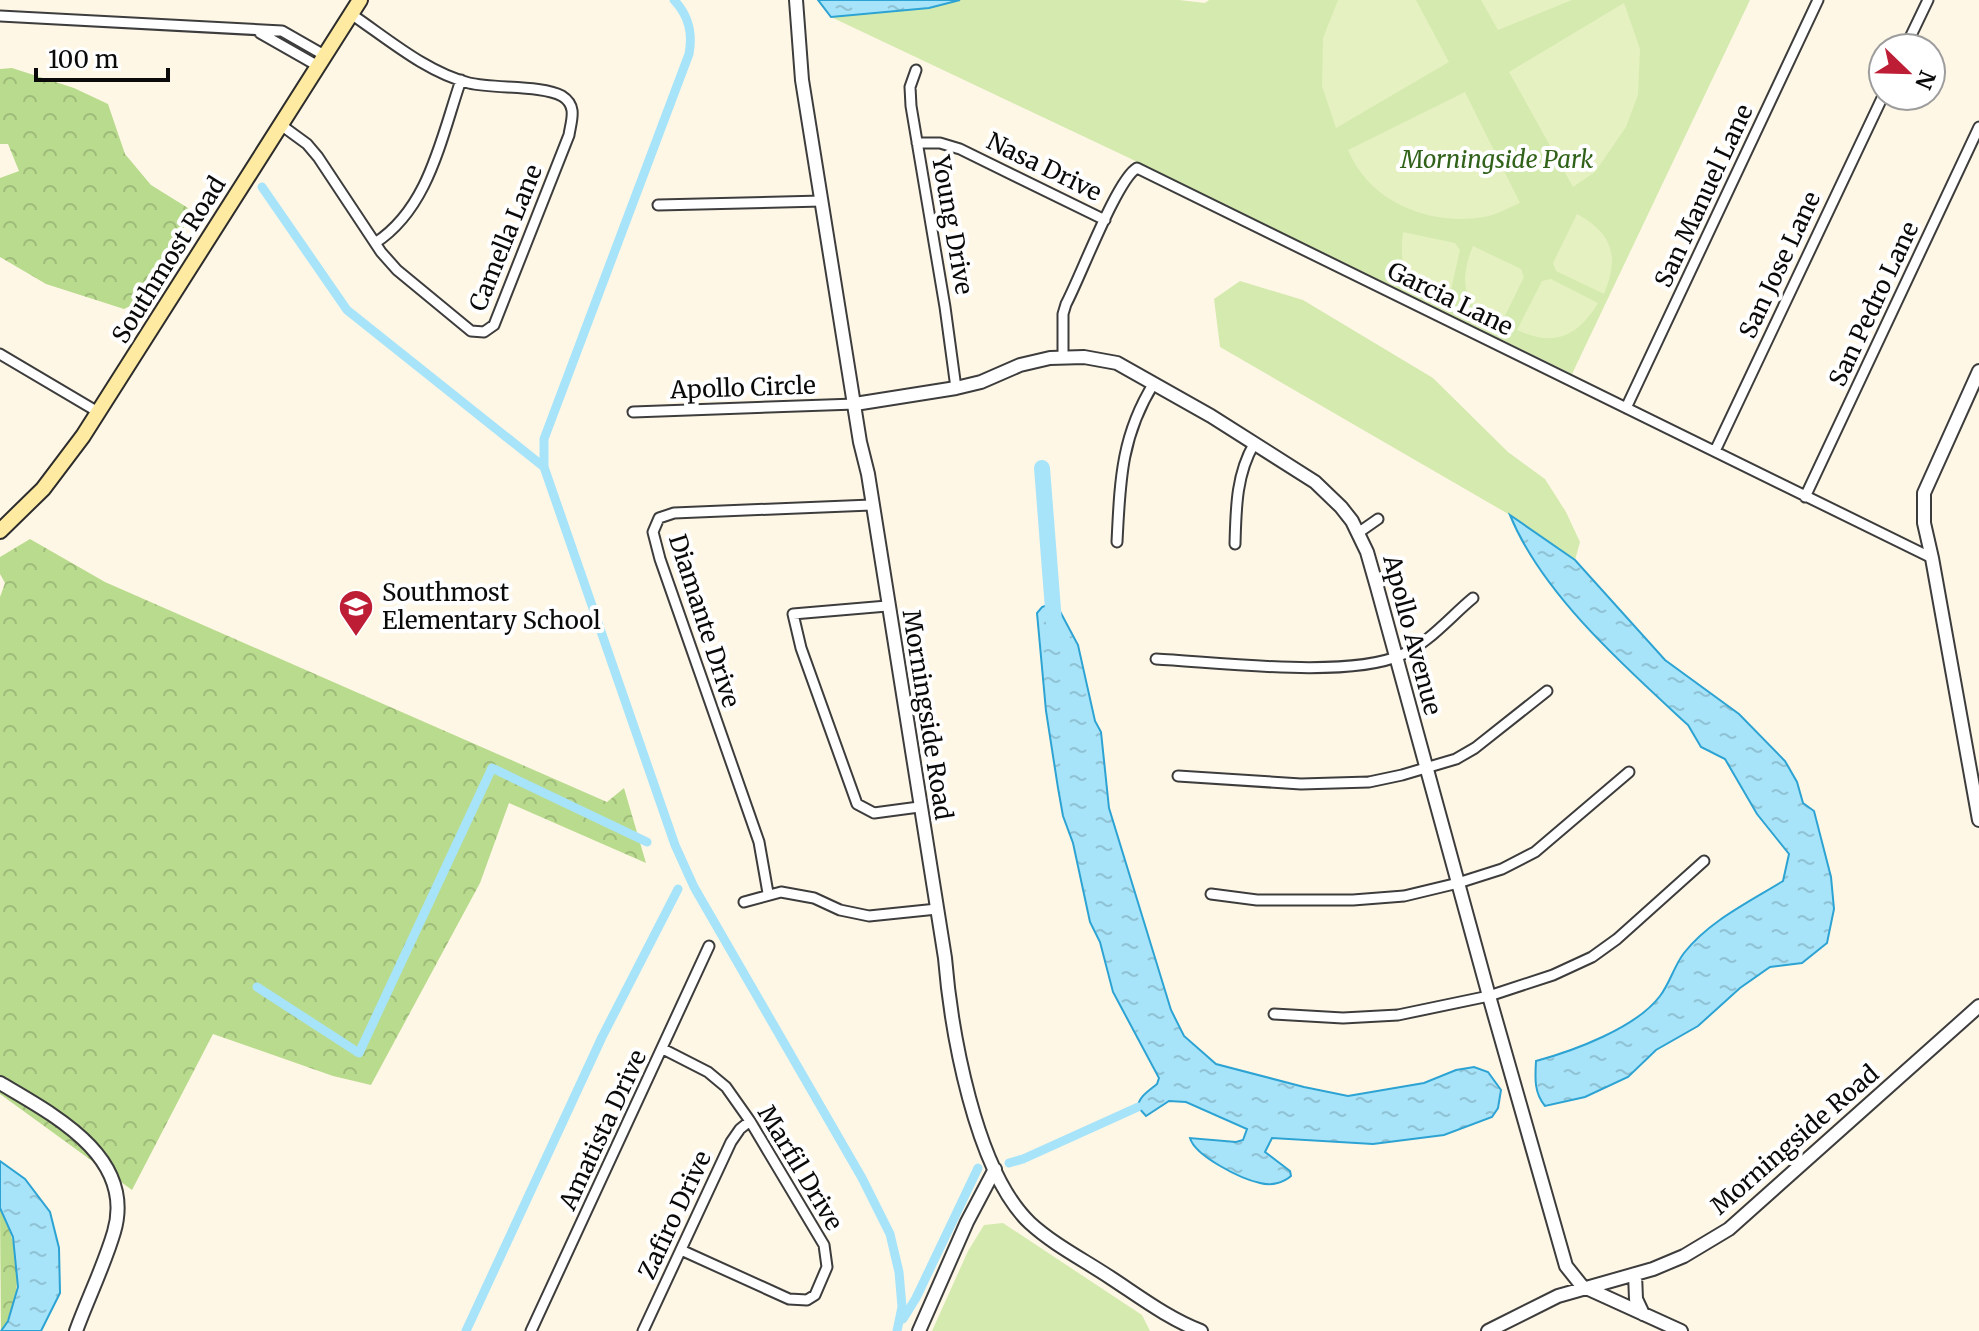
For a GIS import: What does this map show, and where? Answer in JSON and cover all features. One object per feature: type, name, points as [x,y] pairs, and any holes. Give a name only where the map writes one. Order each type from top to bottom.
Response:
[{"type":"main road","name":"Southmost Road","points":[[0,531],[43,489],[98,412],[360,0]]},
{"type":"street","name":"Morningside Road","points":[[796,0],[802,80],[937,909],[948,995],[967,1088],[995,1169],[1007,1194],[1030,1222],[1058,1244],[1151,1304],[1201,1331]]},
{"type":"street","name":"San Manuel Lane","points":[[1626,408],[1818,0]]},
{"type":"street","points":[[1913,32],[1928,0]]},
{"type":"street","name":"Camella Lane","points":[[281,125],[307,144],[318,157],[375,243],[406,279],[466,328],[477,333],[494,325],[569,135],[573,111],[570,104],[559,94],[479,85],[461,80],[427,65],[351,14]]},
{"type":"street","points":[[0,16],[252,32],[282,31],[321,61]]},
{"type":"street","name":"Young Drive","points":[[916,70],[910,87],[917,143],[956,388]]},
{"type":"street","points":[[375,243],[400,225],[415,203],[461,80]]},
{"type":"street","name":"San Jose Lane","points":[[1715,451],[1875,112]]},
{"type":"street","name":"San Pedro Lane","points":[[1805,497],[1979,127]]},
{"type":"street","name":"Nasa Drive","points":[[917,143],[940,143],[960,149],[1105,220]]},
{"type":"street","name":"Garcia Lane","points":[[1063,357],[1063,314],[1066,304],[1105,220],[1130,174],[1137,168],[1932,558]]},
{"type":"street","points":[[658,205],[822,201]]},
{"type":"street","points":[[0,355],[98,412]]},
{"type":"street","name":"Apollo Avenue","points":[[855,404],[981,382],[1033,361],[1063,357],[1117,363],[1315,482],[1341,507],[1358,533],[1374,575],[1566,1266],[1576,1281],[1586,1288]]},
{"type":"street","points":[[1979,371],[1924,493],[1924,523],[1979,820]]},
{"type":"street","points":[[1117,542],[1120,489],[1128,435],[1154,383]]},
{"type":"street","name":"Apollo Circle","points":[[633,412],[855,404]]},
{"type":"street","points":[[1235,544],[1240,480],[1245,459],[1254,444]]},
{"type":"street","name":"Diamante Drive","points":[[768,893],[759,842],[720,736],[653,532],[659,518],[674,513],[871,505]]},
{"type":"street","points":[[1358,533],[1378,519]]},
{"type":"street","points":[[1156,659],[1317,667],[1358,665],[1396,657],[1418,645],[1473,598]]},
{"type":"street","points":[[887,606],[793,614],[801,648],[857,804],[874,813],[919,807]]},
{"type":"street","points":[[1178,776],[1301,784],[1369,782],[1456,759],[1475,748],[1547,691]]},
{"type":"street","points":[[1211,894],[1257,900],[1353,900],[1404,896],[1458,883],[1502,869],[1535,852],[1629,772]]},
{"type":"street","points":[[1274,1014],[1343,1018],[1398,1015],[1489,996],[1553,975],[1592,957],[1617,939],[1704,861]]},
{"type":"street","points":[[744,902],[768,893],[796,893],[840,910],[869,916],[937,909]]},
{"type":"street","name":"Amatista Drive","points":[[531,1331],[709,946]]},
{"type":"street","name":"Morningside Road","points":[[1488,1331],[1558,1296],[1684,1256],[1729,1229],[1979,1006]]},
{"type":"street","name":"Marfil Drive","points":[[663,1049],[717,1079],[750,1121],[824,1245],[827,1267],[820,1287],[807,1300],[789,1299],[681,1250]]},
{"type":"street","points":[[0,1083],[62,1121],[89,1143],[115,1185],[118,1201],[114,1234],[76,1331]]},
{"type":"street","name":"Zafiro Drive","points":[[643,1331],[731,1142],[750,1121]]},
{"type":"street","points":[[919,1331],[967,1222],[995,1169]]},
{"type":"street","points":[[1635,1274],[1636,1299],[1643,1314]]},
{"type":"street","points":[[1586,1288],[1681,1331]]},
{"type":"green space","name":"Morningside Park","points":[[960,0],[1179,0],[1205,3],[1209,0],[1750,0],[1572,374],[831,17],[929,8]]},
{"type":"green space","points":[[1338,0],[1416,0],[1449,62],[1336,128],[1322,86],[1323,38]]},
{"type":"green space","points":[[1481,0],[1572,0],[1498,30]]},
{"type":"green space","points":[[1624,3],[1640,49],[1638,95],[1626,127],[1595,172],[1573,187],[1509,72]]},
{"type":"green space","points":[[12,68],[74,88],[108,104],[125,154],[151,185],[188,208],[181,242],[157,293],[124,309],[46,284],[0,257],[0,178],[19,171],[8,144],[0,144],[0,69]]},
{"type":"green space","points":[[1465,92],[1520,203],[1484,217],[1443,218],[1404,207],[1371,184],[1348,150]]},
{"type":"green space","points":[[1577,214],[1599,230],[1610,248],[1611,269],[1604,294],[1556,271],[1553,263]]},
{"type":"green space","points":[[1403,232],[1455,243],[1460,250],[1448,303],[1423,293],[1409,278],[1402,258]]},
{"type":"green space","points":[[1473,246],[1521,269],[1524,277],[1500,326],[1478,310],[1467,292],[1466,271]]},
{"type":"green space","points":[[1551,279],[1598,303],[1582,324],[1564,336],[1543,338],[1517,330],[1542,281]]},
{"type":"green space","points":[[1240,281],[1303,300],[1433,378],[1508,452],[1545,479],[1580,542],[1575,560],[1510,515],[1220,347],[1214,299]]},
{"type":"green space","points":[[30,539],[105,582],[607,802],[624,788],[646,863],[509,803],[480,883],[371,1085],[333,1076],[213,1034],[132,1190],[0,1094],[0,597],[5,583],[0,574],[0,557]]},
{"type":"green space","points":[[0,1208],[12,1237],[17,1270],[14,1302],[1,1331]]},
{"type":"green space","points":[[1003,1223],[1142,1315],[1150,1331],[932,1331],[968,1251],[984,1225]]},
{"type":"water","points":[[818,0],[960,0],[929,8],[831,17]]},
{"type":"water","points":[[1510,515],[1575,560],[1665,660],[1739,714],[1785,761],[1797,782],[1803,803],[1814,811],[1831,877],[1834,909],[1827,943],[1802,963],[1770,967],[1740,988],[1698,1026],[1656,1050],[1628,1077],[1585,1097],[1545,1106],[1537,1091],[1536,1061],[1603,1037],[1649,1008],[1660,996],[1681,958],[1705,931],[1783,881],[1789,854],[1757,814],[1725,759],[1701,747],[1688,725],[1613,654],[1564,601],[1524,544]]},
{"type":"water","points":[[1055,602],[1078,645],[1095,721],[1101,732],[1109,808],[1171,1010],[1184,1036],[1216,1064],[1348,1096],[1424,1083],[1456,1070],[1474,1067],[1488,1072],[1501,1090],[1498,1108],[1492,1117],[1444,1135],[1373,1144],[1272,1138],[1265,1152],[1290,1171],[1291,1176],[1268,1184],[1252,1181],[1220,1166],[1200,1152],[1190,1138],[1236,1142],[1243,1140],[1247,1129],[1186,1102],[1169,1101],[1146,1116],[1138,1107],[1142,1097],[1157,1084],[1159,1078],[1113,992],[1100,942],[1090,922],[1058,788],[1046,711],[1037,613],[1042,607]]},
{"type":"water","points":[[0,1161],[25,1179],[50,1212],[59,1248],[60,1293],[41,1331],[1,1331],[8,1321],[18,1287],[13,1237],[0,1208]]},
{"type":"waterway","points":[[674,0],[689,25],[689,54],[544,439],[544,467],[675,845],[694,887],[862,1178],[890,1234],[899,1272],[902,1307],[897,1331]]},
{"type":"waterway","points":[[262,187],[347,310],[544,467]]},
{"type":"waterway","points":[[1042,468],[1054,622]]},
{"type":"waterway","points":[[257,987],[359,1053],[492,768],[647,842]]},
{"type":"waterway","points":[[466,1331],[602,1037],[678,889]]},
{"type":"waterway","points":[[1009,1163],[1138,1107]]},
{"type":"waterway","points":[[903,1319],[978,1168]]},
{"type":"place","name":"Southmost Elementary School","points":[[356,638]]}]
